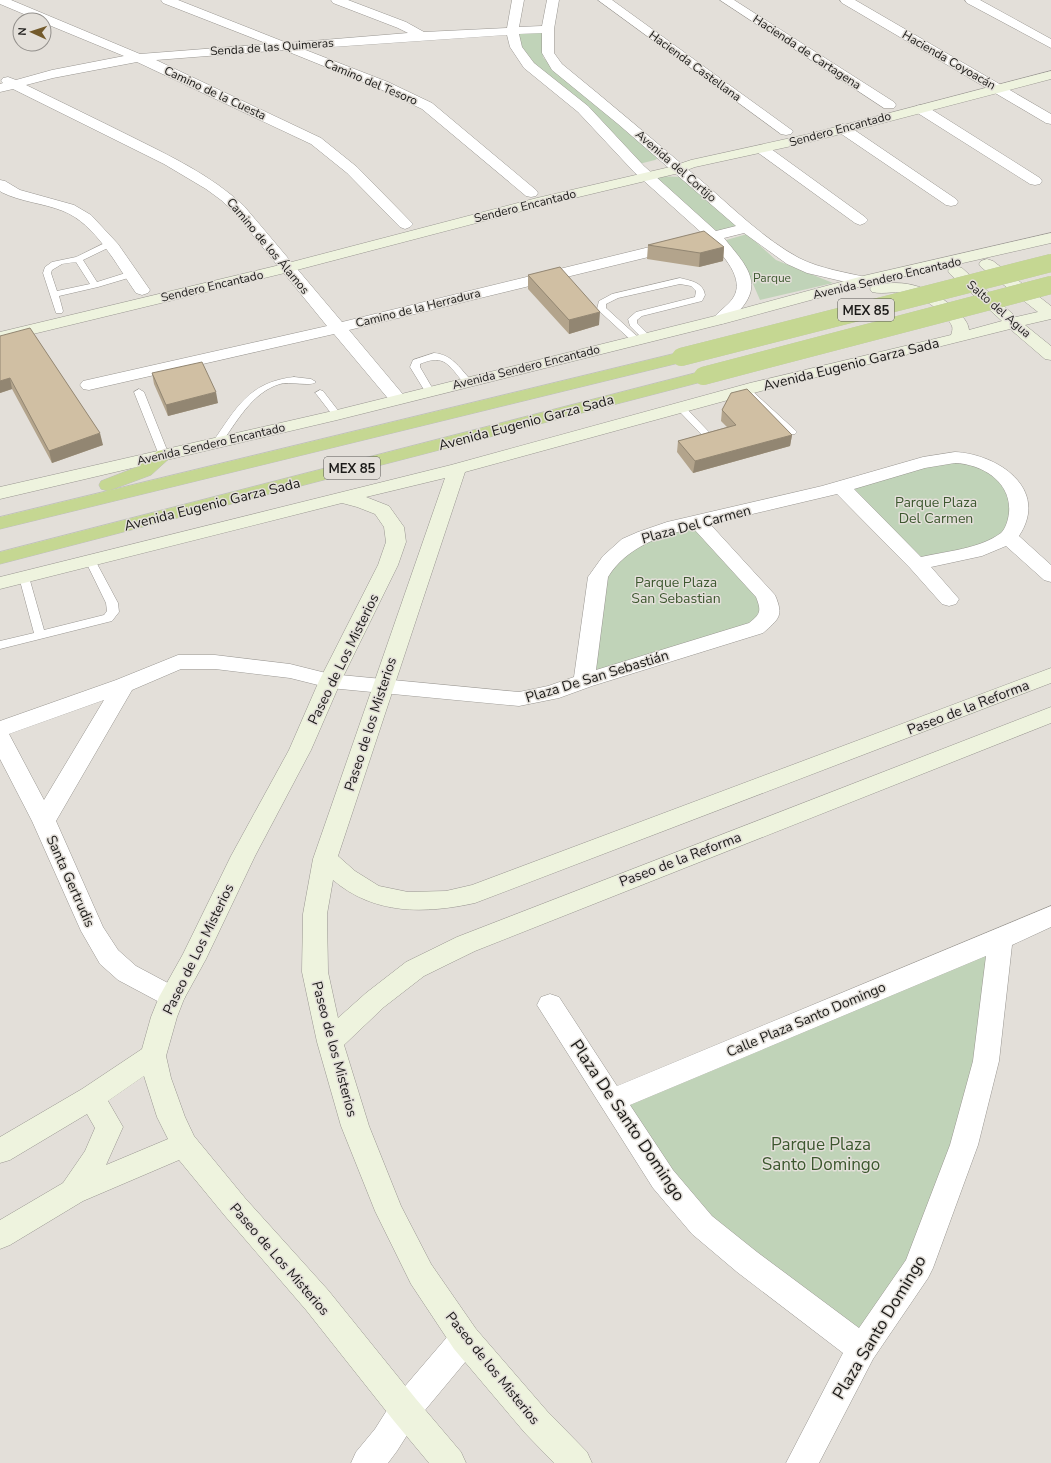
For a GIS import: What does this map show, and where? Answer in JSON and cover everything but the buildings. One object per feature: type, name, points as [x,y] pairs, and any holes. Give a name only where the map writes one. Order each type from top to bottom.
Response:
[{"type":"highway","name":"Avenida Eugenio Garza Sada","points":[[7,522],[681,357],[1051,263]]},
{"type":"highway","name":"Avenida Eugenio Garza Sada","points":[[0,558],[1051,285]]},
{"type":"highway","points":[[7,522],[71,500],[144,471],[164,455]]},
{"type":"street","name":"Camino de la Cuesta","points":[[2,0],[135,58],[151,63],[316,141],[337,155],[357,172],[405,224]]},
{"type":"street","name":"Camino del Tesoro","points":[[167,0],[382,85],[427,106],[531,193]]},
{"type":"street","points":[[337,0],[402,25],[422,36]]},
{"type":"street","name":"Avenida del Cortijo","points":[[518,0],[512,31],[515,46],[523,58],[582,109],[643,172],[713,236],[736,262],[744,277],[745,287],[742,297],[720,320]]},
{"type":"street","name":"Avenida del Cortijo","points":[[553,0],[548,29],[548,54],[553,62],[747,228],[773,248],[793,261],[821,272],[863,281]]},
{"type":"street","name":"Hacienda Castellana","points":[[604,0],[786,131]]},
{"type":"street","name":"Hacienda de Cartagena","points":[[726,0],[889,105]]},
{"type":"street","name":"Hacienda Coyoacán","points":[[846,0],[1051,120]]},
{"type":"street","points":[[971,0],[1051,44]]},
{"type":"street","name":"Senda de las Quimeras","points":[[0,88],[52,74],[135,58],[422,36],[548,29]]},
{"type":"street","name":"Sendero Encantado","points":[[674,164],[786,131],[985,82],[1051,64]]},
{"type":"street","name":"Sendero Encantado","points":[[674,164],[762,149],[1051,75]]},
{"type":"street","name":"Camino de los Álamos","points":[[0,77],[191,173],[226,197],[239,209],[282,263],[397,398]]},
{"type":"street","points":[[921,109],[1035,180]]},
{"type":"street","points":[[842,128],[951,202]]},
{"type":"street","points":[[762,149],[860,220]]},
{"type":"street","name":"Sendero Encantado","points":[[0,325],[142,290],[282,263],[405,224],[531,193],[643,172],[674,170],[674,164]]},
{"type":"street","name":"Sendero Encantado","points":[[0,337],[282,263],[542,201],[643,172]]},
{"type":"street","points":[[0,184],[14,193],[58,204],[77,212],[90,222],[109,244],[132,274],[142,290]]},
{"type":"street","name":"Camino de la Herradura","points":[[89,385],[338,328],[747,228]]},
{"type":"street","points":[[1048,239],[1036,249],[1034,257],[1039,267],[1051,278]]},
{"type":"street","name":"Avenida Sendero Encantado","points":[[3,491],[337,415],[397,398],[720,320],[863,281],[1048,239]]},
{"type":"street","name":"Salto del Agua","points":[[978,256],[1051,313]]},
{"type":"street","name":"Salto del Agua","points":[[947,263],[1012,322],[1051,354]]},
{"type":"street","points":[[720,320],[895,286],[911,288],[924,292],[943,306],[956,319],[961,327],[958,338]]},
{"type":"street","name":"Avenida Eugenio Garza Sada","points":[[0,583],[343,498],[751,389],[958,338],[1012,322],[1051,313]]},
{"type":"street","points":[[751,389],[787,371],[939,330],[950,326],[956,319]]},
{"type":"street","name":"Plaza Del Carmen","points":[[584,681],[598,577],[606,563],[618,550],[637,540],[664,530],[841,487],[926,463],[946,459],[966,458],[981,462],[1001,473],[1014,488],[1020,508],[1017,523],[1008,537]]},
{"type":"street","name":"Paseo de los Misterios","points":[[457,468],[325,859],[315,914],[315,972],[330,1042],[355,1126],[389,1211],[421,1274],[466,1339],[536,1422],[576,1463]]},
{"type":"street","points":[[841,487],[949,600]]},
{"type":"street","name":"Paseo de Los Misterios","points":[[343,498],[362,502],[382,510],[394,527],[396,542],[388,565],[330,681],[300,750],[243,856],[172,997],[164,1017],[153,1056],[158,1078],[171,1117],[184,1145],[235,1207],[317,1300],[405,1410],[450,1463]]},
{"type":"street","name":"Plaza De San Sebastián","points":[[124,686],[178,662],[215,662],[290,671],[330,681],[383,687],[519,699],[551,693],[584,681],[756,628],[768,618],[770,608],[765,595],[697,521]]},
{"type":"street","points":[[916,564],[993,546],[1008,537],[1051,576]]},
{"type":"street","name":"Paseo de la Reforma","points":[[325,859],[346,878],[373,894],[408,901],[446,900],[475,894],[1051,675]]},
{"type":"street","points":[[0,729],[124,686]]},
{"type":"street","points":[[44,821],[124,686]]},
{"type":"street","name":"Paseo de la Reforma","points":[[330,1042],[375,1000],[415,969],[466,944],[1051,715]]},
{"type":"street","name":"Santa Gertrudis","points":[[0,738],[44,821],[93,931],[109,957],[127,973],[172,997]]},
{"type":"street","points":[[1000,939],[1051,916]]},
{"type":"street","name":"Calle Plaza Santo Domingo","points":[[612,1100],[1000,939]]},
{"type":"street","name":"Plaza Santo Domingo","points":[[802,1463],[862,1349],[918,1268],[964,1145],[986,1061],[1000,939]]},
{"type":"street","name":"Plaza De Santo Domingo","points":[[550,1005],[663,1179],[702,1225],[747,1262],[862,1349]]},
{"type":"street","points":[[0,1151],[92,1096],[153,1056]]},
{"type":"street","points":[[73,1192],[95,1159],[109,1126],[92,1096]]},
{"type":"street","points":[[0,1236],[73,1192],[184,1145]]},
{"type":"street","points":[[367,1463],[386,1440],[405,1410],[466,1339]]},
{"type":"lane","points":[[59,311],[48,270],[54,264],[78,259],[109,244]]},
{"type":"lane","points":[[78,259],[95,285]]},
{"type":"lane","points":[[54,294],[95,285],[132,274]]},
{"type":"lane","points":[[680,281],[694,284],[700,290],[701,295],[699,298],[634,316],[632,319],[642,339],[607,315],[601,309],[602,303],[615,296],[680,281]]},
{"type":"lane","points":[[429,391],[415,367],[416,362],[427,356],[438,355],[445,357],[467,381]]},
{"type":"lane","points":[[217,443],[248,400],[256,392],[268,384],[283,380],[300,379],[311,382]]},
{"type":"lane","points":[[751,389],[792,432]]},
{"type":"lane","points":[[139,392],[164,455]]},
{"type":"lane","points":[[320,393],[337,415]]},
{"type":"lane","points":[[681,408],[705,433]]},
{"type":"lane","points":[[0,645],[108,618],[113,612],[112,603],[90,560]]},
{"type":"lane","points":[[24,577],[40,635]]},
{"type":"green space","points":[[540,32],[543,35],[543,57],[551,66],[660,157],[655,160],[639,164],[544,74],[520,49],[516,34]]},
{"type":"green space","points":[[654,176],[683,177],[737,226],[714,232]]},
{"type":"green space","name":"Parque","points":[[747,234],[776,260],[833,283],[760,300],[750,277],[723,241]]},
{"type":"green space","name":"Parque Plaza Del Carmen","points":[[966,458],[1014,487],[1008,537],[917,564],[841,487]]},
{"type":"green space","name":"Parque Plaza San Sebastian","points":[[697,521],[765,595],[768,618],[584,681],[598,577],[618,550]]},
{"type":"green space","name":"Parque Plaza Santo Domingo","points":[[1000,939],[964,1145],[862,1349],[747,1262],[612,1100]]}]
